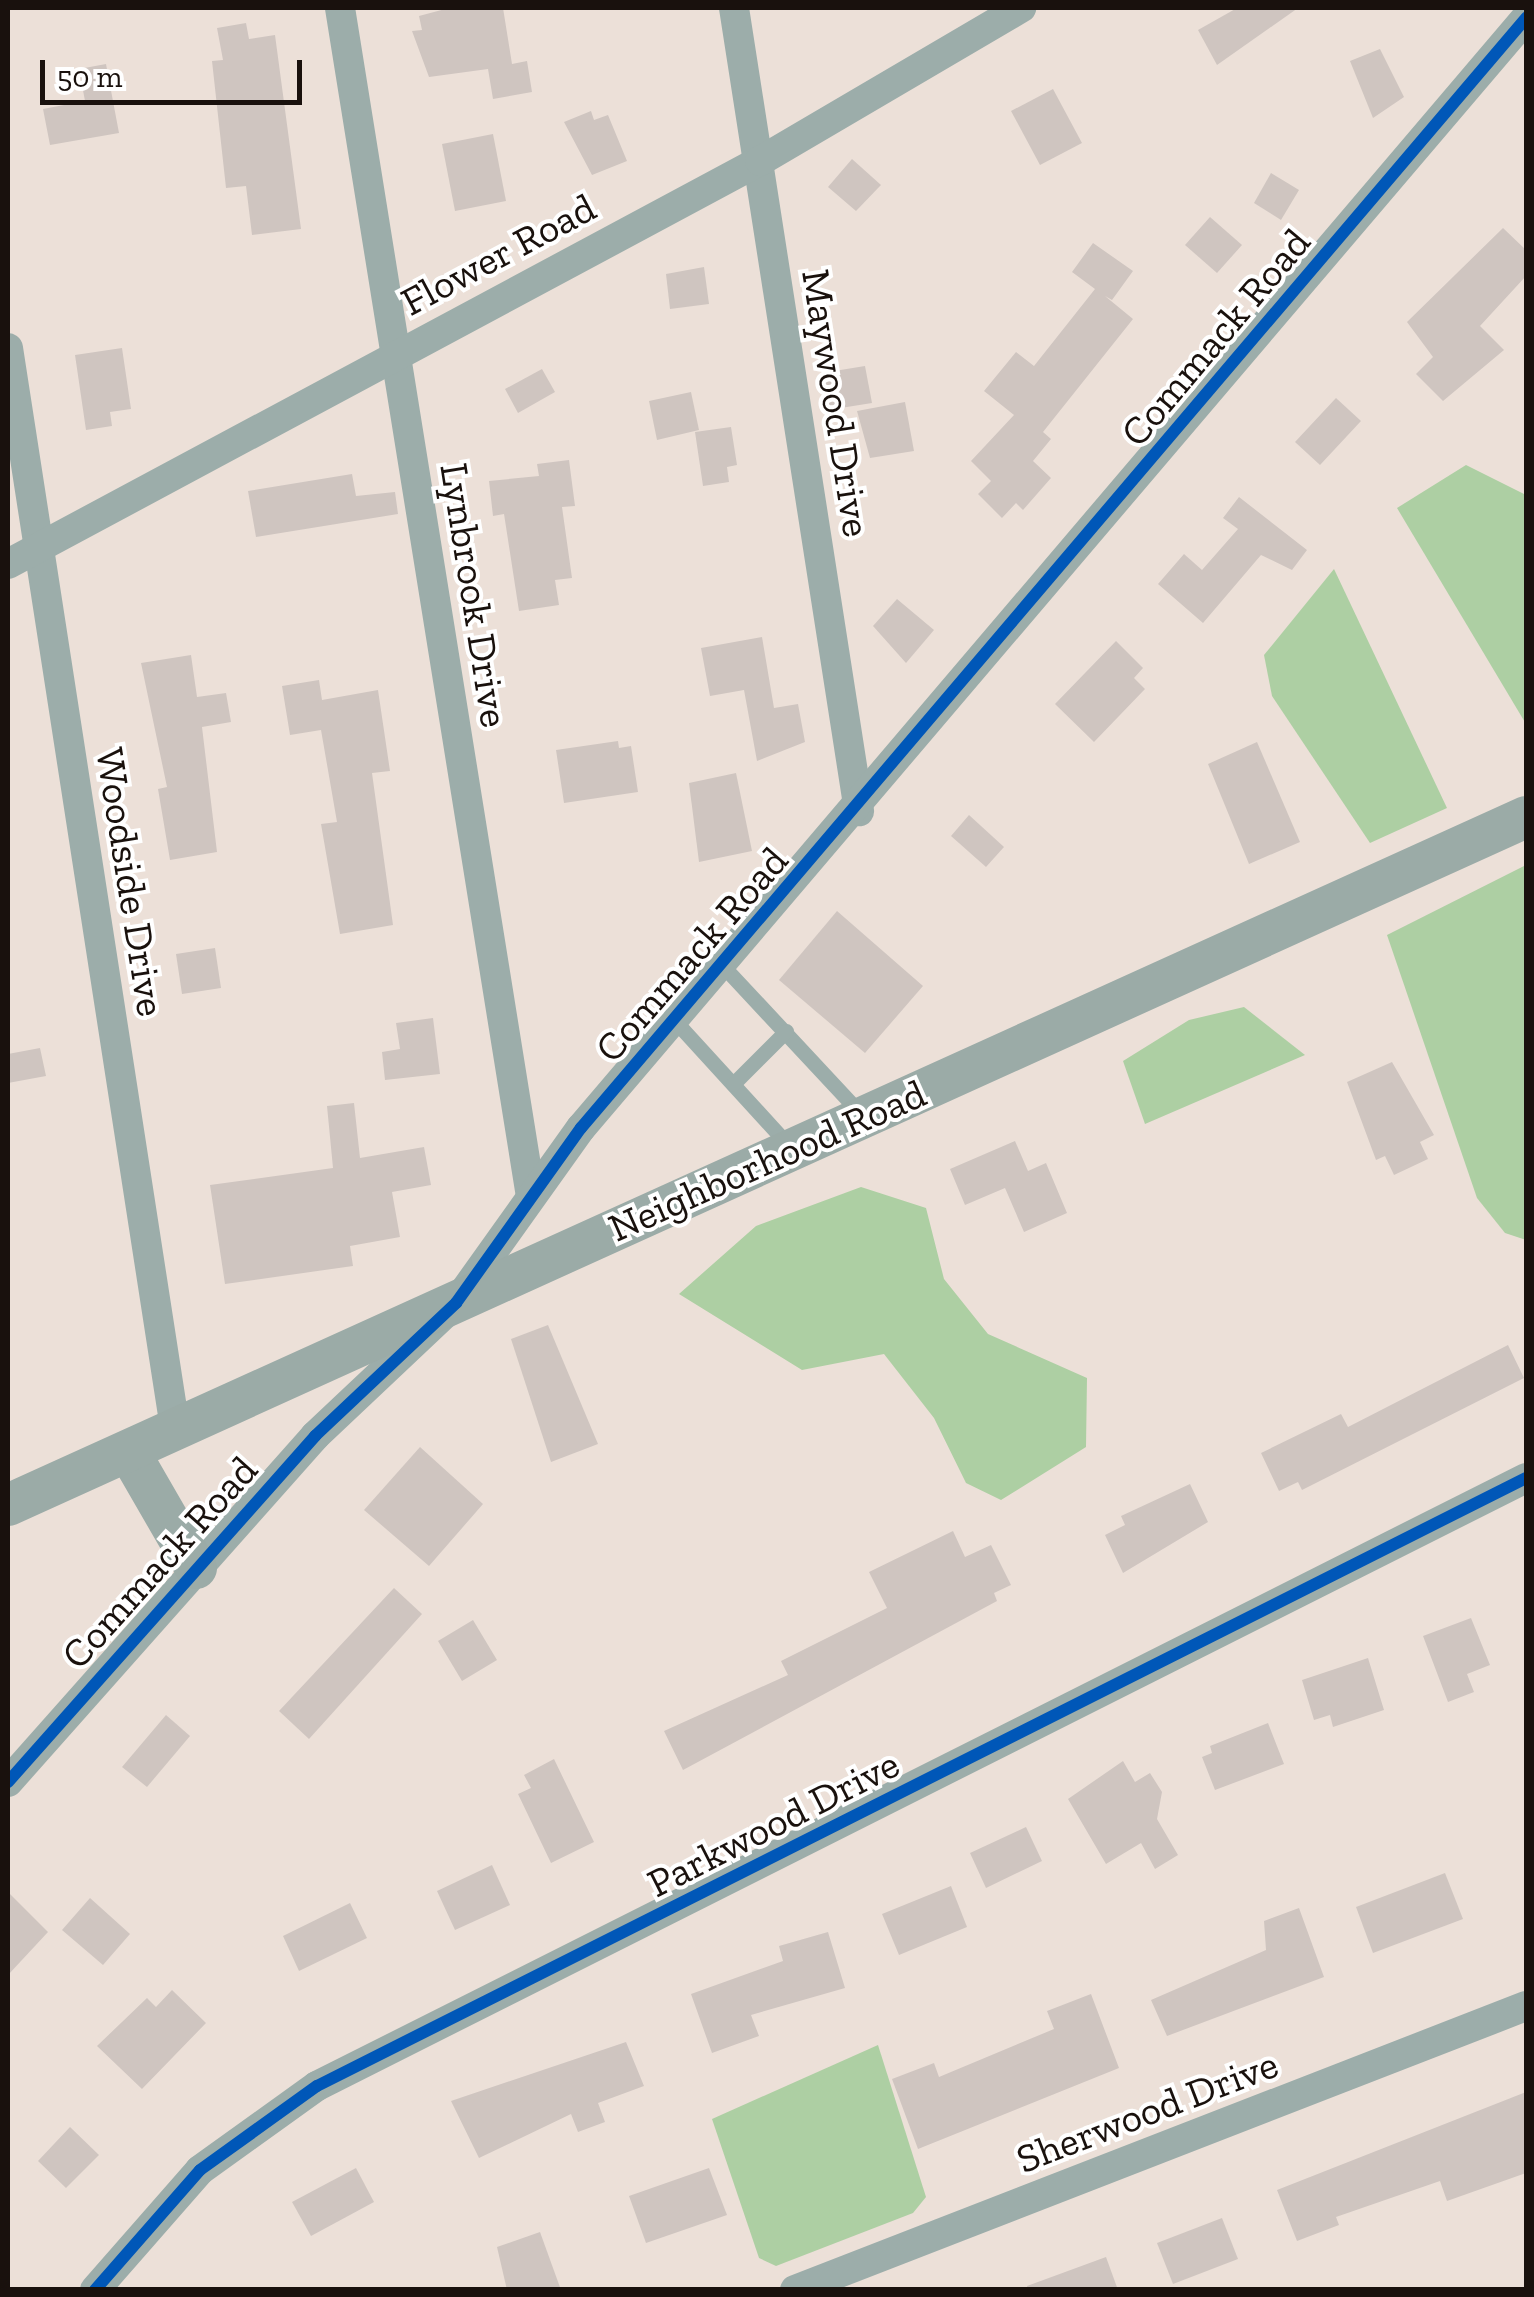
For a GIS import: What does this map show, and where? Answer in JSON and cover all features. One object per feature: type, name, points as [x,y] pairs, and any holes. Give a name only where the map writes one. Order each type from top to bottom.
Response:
[{"type":"main road","name":"Neighborhood Road","points":[[8,1506],[1526,817]]},
{"type":"main road","points":[[128,1452],[196,1568]]},
{"type":"street","name":"Lynbrook Drive","points":[[340,8],[531,1196]]},
{"type":"street","name":"Maywood Drive","points":[[734,8],[859,811]]},
{"type":"street","name":"Flower Road","points":[[8,564],[760,160],[1021,8]]},
{"type":"street","name":"Commack Road","points":[[8,1782],[315,1436],[456,1303],[531,1196],[675,1021],[859,811],[1526,18]]},
{"type":"street","name":"Woodside Drive","points":[[8,348],[175,1428]]},
{"type":"street","name":"Parkwood Drive","points":[[95,2290],[200,2170],[317,2086],[1526,1478]]},
{"type":"street","name":"Sherwood Drive","points":[[796,2290],[1526,2006]]},
{"type":"lane","points":[[723,966],[862,1116]]},
{"type":"lane","points":[[675,1021],[792,1148]]},
{"type":"lane","points":[[733,1084],[786,1031]]},
{"type":"green space","points":[[1466,465],[1526,495],[1526,724],[1397,508]]},
{"type":"green space","points":[[1334,569],[1447,808],[1370,843],[1272,696],[1264,655]]},
{"type":"green space","points":[[1526,865],[1526,1240],[1505,1233],[1477,1198],[1387,935]]},
{"type":"green space","points":[[1244,1007],[1305,1055],[1145,1124],[1123,1061],[1189,1020]]},
{"type":"green space","points":[[861,1187],[926,1208],[944,1279],[988,1334],[1087,1378],[1086,1447],[1001,1500],[966,1483],[934,1418],[884,1354],[802,1370],[679,1294],[756,1226]]},
{"type":"green space","points":[[878,2045],[926,2197],[913,2213],[776,2266],[759,2258],[712,2119]]},
{"type":"building","points":[[449,8],[503,8],[512,64],[527,61],[532,92],[493,99],[488,69],[429,77],[412,31],[422,30],[419,16]]},
{"type":"building","points":[[1237,8],[1298,8],[1217,65],[1198,30]]},
{"type":"building","points":[[246,23],[249,39],[275,35],[301,229],[252,235],[246,186],[226,188],[212,61],[223,60],[217,28]]},
{"type":"building","points":[[1380,49],[1404,97],[1373,118],[1350,61]]},
{"type":"building","points":[[106,64],[119,133],[50,145],[43,109],[85,101],[79,69]]},
{"type":"building","points":[[1053,89],[1082,143],[1040,165],[1011,111]]},
{"type":"building","points":[[591,111],[594,120],[608,115],[627,161],[592,175],[564,122]]},
{"type":"building","points":[[493,134],[506,201],[455,211],[442,144]]},
{"type":"building","points":[[852,159],[881,185],[856,211],[828,187]]},
{"type":"building","points":[[1271,173],[1299,190],[1281,220],[1254,203]]},
{"type":"building","points":[[1210,217],[1242,245],[1217,273],[1185,245]]},
{"type":"building","points":[[1503,228],[1526,250],[1526,276],[1480,326],[1504,350],[1443,401],[1416,374],[1433,357],[1407,322]]},
{"type":"building","points":[[1093,243],[1133,271],[1112,300],[1105,296],[1133,319],[1043,432],[1051,439],[1033,461],[1051,478],[1023,510],[1016,503],[1002,518],[978,494],[991,481],[971,461],[1014,415],[984,391],[1016,352],[1034,366],[1095,289],[1072,272]]},
{"type":"building","points":[[704,267],[709,304],[670,309],[666,274]]},
{"type":"building","points":[[122,348],[131,409],[110,412],[112,426],[86,430],[75,355]]},
{"type":"building","points":[[865,366],[872,403],[828,410],[822,373]]},
{"type":"building","points":[[542,369],[555,392],[518,413],[505,389]]},
{"type":"building","points":[[691,392],[699,430],[657,440],[649,401]]},
{"type":"building","points":[[1336,398],[1361,421],[1320,465],[1295,442]]},
{"type":"building","points":[[905,402],[914,451],[870,458],[857,411]]},
{"type":"building","points":[[731,427],[737,465],[727,467],[729,482],[703,486],[695,432]]},
{"type":"building","points":[[569,460],[575,506],[562,507],[572,578],[555,580],[559,605],[519,611],[504,514],[493,516],[489,481],[539,476],[537,464]]},
{"type":"building","points":[[352,474],[356,496],[395,492],[398,514],[256,537],[248,491]]},
{"type":"building","points":[[1239,497],[1307,550],[1292,570],[1261,555],[1203,623],[1158,584],[1184,554],[1202,570],[1238,529],[1223,518]]},
{"type":"building","points":[[897,599],[934,630],[906,663],[873,626]]},
{"type":"building","points":[[762,637],[774,708],[798,704],[805,742],[757,761],[744,690],[710,696],[701,648]]},
{"type":"building","points":[[1116,641],[1143,668],[1134,678],[1145,689],[1094,742],[1055,704]]},
{"type":"building","points":[[191,655],[197,697],[226,693],[231,722],[202,727],[217,852],[170,860],[158,789],[167,787],[141,663]]},
{"type":"building","points":[[319,680],[322,700],[378,690],[390,771],[372,773],[393,925],[340,934],[321,824],[337,822],[321,730],[290,735],[282,686]]},
{"type":"building","points":[[618,741],[619,748],[631,746],[638,792],[564,803],[556,750]]},
{"type":"building","points":[[1257,742],[1300,842],[1249,864],[1208,764]]},
{"type":"building","points":[[736,773],[752,851],[699,862],[689,783]]},
{"type":"building","points":[[969,815],[1004,847],[986,867],[951,836]]},
{"type":"building","points":[[837,911],[923,986],[865,1053],[779,980]]},
{"type":"building","points":[[215,948],[221,988],[182,994],[176,954]]},
{"type":"building","points":[[433,1018],[440,1074],[385,1080],[382,1052],[400,1049],[396,1023]]},
{"type":"building","points":[[40,1048],[46,1076],[8,1083],[8,1054]]},
{"type":"building","points":[[1392,1062],[1434,1135],[1420,1142],[1428,1159],[1394,1175],[1385,1156],[1376,1160],[1347,1082]]},
{"type":"building","points":[[354,1103],[360,1158],[424,1147],[431,1185],[392,1192],[400,1237],[350,1246],[353,1266],[225,1284],[210,1185],[333,1168],[327,1106]]},
{"type":"building","points":[[1015,1141],[1028,1171],[1046,1163],[1067,1213],[1024,1232],[1005,1188],[965,1205],[950,1169]]},
{"type":"building","points":[[548,1325],[598,1444],[551,1462],[511,1339]]},
{"type":"building","points":[[1508,1345],[1524,1378],[1302,1490],[1298,1482],[1279,1491],[1261,1453],[1341,1414],[1348,1427]]},
{"type":"building","points":[[420,1447],[483,1504],[429,1566],[364,1510]]},
{"type":"building","points":[[1190,1484],[1208,1522],[1123,1573],[1105,1535],[1125,1525],[1121,1516]]},
{"type":"building","points":[[953,1531],[965,1557],[991,1545],[1011,1585],[994,1593],[997,1601],[683,1770],[664,1731],[788,1675],[781,1661],[887,1608],[869,1572]]},
{"type":"building","points":[[394,1588],[422,1614],[309,1739],[279,1711]]},
{"type":"building","points":[[1471,1618],[1490,1665],[1467,1674],[1474,1692],[1448,1702],[1423,1636]]},
{"type":"building","points":[[473,1620],[497,1660],[462,1681],[438,1641]]},
{"type":"building","points":[[1368,1658],[1384,1710],[1333,1727],[1330,1715],[1314,1720],[1302,1680]]},
{"type":"building","points":[[166,1715],[190,1736],[147,1787],[122,1767]]},
{"type":"building","points":[[1268,1723],[1284,1764],[1215,1790],[1202,1757],[1212,1753],[1210,1746]]},
{"type":"building","points":[[554,1759],[594,1842],[551,1863],[518,1794],[531,1788],[524,1775]]},
{"type":"building","points":[[1123,1761],[1135,1782],[1150,1773],[1162,1792],[1157,1819],[1178,1855],[1155,1869],[1141,1843],[1106,1864],[1068,1799]]},
{"type":"building","points":[[1026,1827],[1042,1861],[986,1888],[970,1853]]},
{"type":"building","points":[[492,1865],[510,1905],[455,1930],[437,1891]]},
{"type":"building","points":[[1445,1873],[1463,1919],[1373,1953],[1356,1907]]},
{"type":"building","points":[[951,1886],[967,1927],[899,1955],[882,1914]]},
{"type":"building","points":[[8,1892],[48,1932],[8,1975]]},
{"type":"building","points":[[90,1898],[130,1934],[103,1965],[62,1930]]},
{"type":"building","points":[[350,1903],[367,1938],[299,1971],[283,1936]]},
{"type":"building","points":[[1299,1908],[1324,1977],[1167,2036],[1151,2000],[1266,1950],[1264,1921]]},
{"type":"building","points":[[828,1932],[845,1988],[751,2015],[759,2036],[712,2053],[691,1994],[783,1961],[779,1946]]},
{"type":"building","points":[[172,1990],[206,2023],[142,2089],[97,2046],[147,1998],[156,2007]]},
{"type":"building","points":[[1091,1994],[1119,2068],[918,2149],[892,2079],[934,2063],[939,2077],[1054,2029],[1047,2011]]},
{"type":"building","points":[[626,2042],[644,2086],[598,2103],[605,2122],[578,2132],[571,2114],[479,2158],[451,2101]]},
{"type":"building","points":[[1526,2092],[1526,2173],[1447,2201],[1440,2181],[1336,2217],[1339,2225],[1297,2241],[1277,2190]]},
{"type":"building","points":[[70,2127],[99,2155],[66,2188],[38,2161]]},
{"type":"building","points":[[356,2168],[374,2202],[311,2236],[292,2202]]},
{"type":"building","points":[[709,2168],[727,2215],[646,2243],[629,2196]]},
{"type":"building","points":[[1222,2218],[1238,2259],[1173,2284],[1157,2243]]},
{"type":"building","points":[[540,2232],[561,2290],[507,2290],[497,2247]]},
{"type":"building","points":[[1106,2257],[1118,2290],[1028,2290],[1027,2286]]},
{"type":"cycle path","points":[[8,1782],[315,1436],[456,1303],[581,1128],[1526,18]]},
{"type":"cycle path","points":[[95,2290],[200,2170],[317,2086],[1526,1478]]}]
